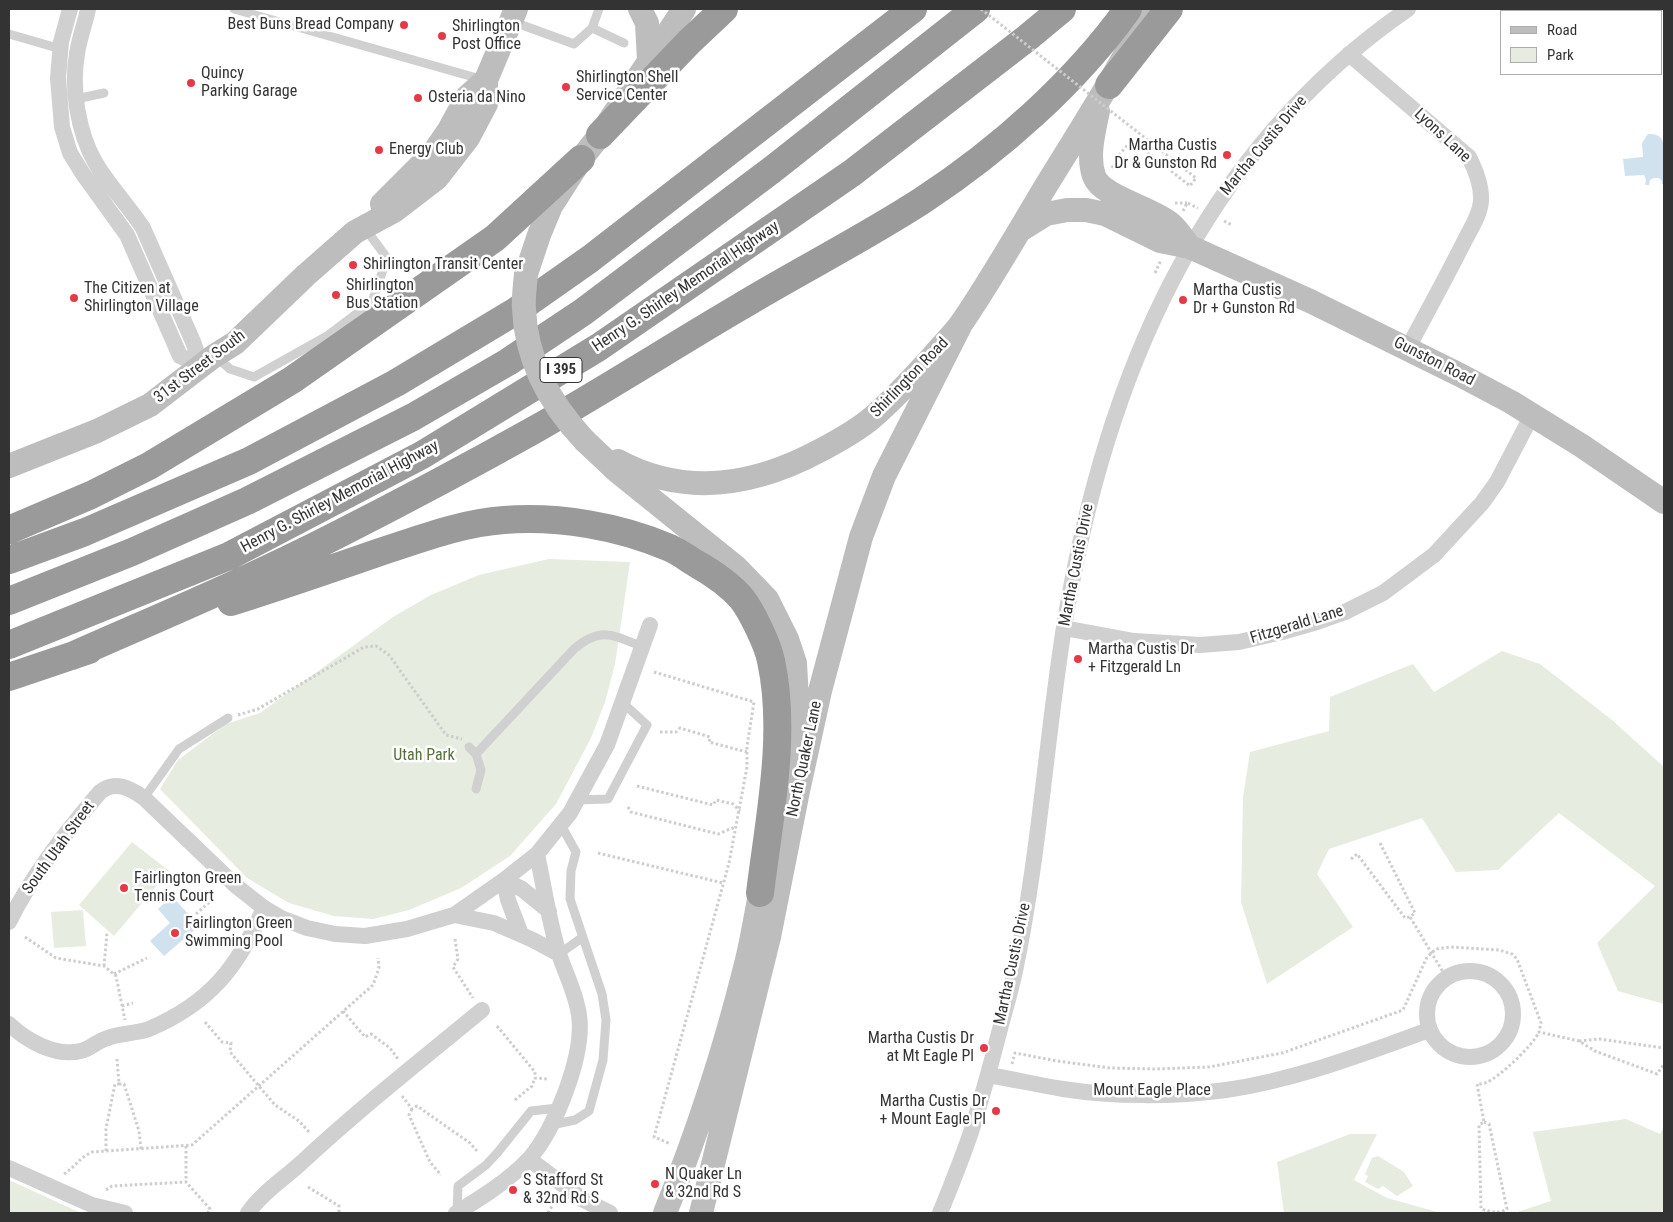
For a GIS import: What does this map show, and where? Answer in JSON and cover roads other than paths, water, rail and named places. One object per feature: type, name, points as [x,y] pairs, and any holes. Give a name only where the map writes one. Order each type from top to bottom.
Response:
[{"type":"highway","points":[[600,135],[702,28],[724,9]]},
{"type":"highway","points":[[889,28],[909,9]]},
{"type":"highway","points":[[9,560],[86,532],[250,461],[396,382],[516,311],[590,259],[913,9]]},
{"type":"highway","points":[[9,601],[132,552],[247,501],[413,417],[508,362],[583,312],[773,169],[976,9]]},
{"type":"highway","name":"Henry G. Shirley Memorial Highway","points":[[9,645],[229,556],[431,450],[599,347],[837,184],[1062,9]]},
{"type":"highway","points":[[72,656],[268,569],[344,532],[534,430],[778,284],[922,201],[975,164],[1022,124],[1092,55],[1128,9]]},
{"type":"highway","points":[[1104,92],[1169,9]]},
{"type":"highway","points":[[9,530],[91,495],[149,466],[292,380],[495,238],[582,159]]},
{"type":"highway","points":[[9,677],[416,540],[460,527],[502,520],[541,519],[580,523],[630,534],[671,548],[712,573],[742,599],[759,629],[771,659],[777,702],[777,755],[760,893]]},
{"type":"main road","points":[[640,9],[647,23],[650,61]]},
{"type":"main road","name":"Shirlington Road","points":[[684,9],[551,206],[539,234],[526,274],[524,309],[533,361],[550,397],[585,441],[624,464],[662,479],[701,484],[731,482],[759,476],[802,460],[845,437],[872,418],[908,385],[962,322],[1104,92],[1150,9]]},
{"type":"main road","points":[[486,80],[513,15]]},
{"type":"main road","name":"31st Street South","points":[[9,466],[97,431],[150,405],[235,343],[306,275],[355,232],[394,211],[437,178],[468,138],[486,104],[486,80]]},
{"type":"main road","name":"Gunston Road","points":[[1104,92],[1093,138],[1091,164],[1094,177],[1102,188],[1170,223],[1190,247]]},
{"type":"main road","name":"Gunston Road","points":[[1018,232],[1046,214],[1067,210],[1086,210],[1106,214],[1160,241],[1190,247],[1460,374],[1582,446],[1664,502]]},
{"type":"main road","name":"North Quaker Lane","points":[[701,1213],[770,937],[798,791],[820,692],[861,536],[884,476],[962,322]]},
{"type":"main road","name":"North Quaker Lane","points":[[585,441],[618,472],[736,567],[767,599],[787,639],[795,663],[797,700],[792,741],[747,959],[726,1042],[690,1152],[664,1213]]},
{"type":"street","points":[[70,9],[61,49],[58,78],[62,127],[70,153],[127,235],[180,356],[208,361]]},
{"type":"street","points":[[88,9],[76,54],[75,77],[80,122],[88,147],[95,162],[112,188],[143,228],[194,344],[208,361]]},
{"type":"street","name":"Martha Custis Drive","points":[[940,1213],[971,1134],[1015,971],[1036,849],[1064,628],[1089,503],[1118,406],[1139,350],[1156,310],[1190,247],[1226,190],[1260,146],[1324,76],[1370,36],[1408,9]]},
{"type":"street","name":"Lyons Lane","points":[[1349,54],[1469,157],[1479,184],[1481,202],[1477,216],[1408,348]]},
{"type":"street","name":"Fitzgerald Lane","points":[[1064,628],[1134,640],[1200,645],[1239,642],[1282,632],[1345,612],[1383,593],[1434,555],[1482,503],[1497,482],[1532,415]]},
{"type":"street","points":[[144,798],[235,886],[281,918],[307,928],[335,934],[365,936],[407,929],[454,915],[504,880],[536,854],[561,825],[578,800],[607,745],[650,625]]},
{"type":"street","name":"South Utah Street","points":[[9,922],[47,861],[100,792],[106,787],[118,785],[129,788],[144,798]]},
{"type":"street","points":[[456,1213],[493,1190],[529,1159],[550,1125],[567,1088],[578,1048],[580,1017],[575,995],[559,954],[536,854]]},
{"type":"street","points":[[504,880],[522,889],[549,911]]},
{"type":"street","points":[[504,880],[508,900],[521,934]]},
{"type":"street","points":[[9,1024],[22,1037],[30,1041],[52,1049],[68,1052],[86,1049],[105,1039],[148,1029],[178,1014],[206,996],[232,968],[254,930],[264,908]]},
{"type":"street","points":[[454,915],[494,923],[521,934],[559,954]]},
{"type":"street","points":[[1475,970],[1490,975],[1502,984],[1510,996],[1514,1010],[1512,1025],[1506,1039],[1495,1049],[1482,1056],[1467,1057],[1452,1054],[1440,1045],[1429,1030],[1426,1008],[1430,996],[1437,985],[1446,977],[1460,971],[1475,970]]},
{"type":"street","points":[[248,1213],[255,1202],[479,1006]]},
{"type":"street","name":"Mount Eagle Place","points":[[988,1075],[1064,1089],[1124,1094],[1179,1094],[1225,1090],[1254,1085],[1308,1071],[1429,1030]]},
{"type":"street","points":[[529,1159],[582,1199],[610,1213]]},
{"type":"street","points":[[9,1168],[92,1205],[125,1213]]},
{"type":"lane","points":[[234,9],[486,80]]},
{"type":"lane","points":[[513,15],[574,44],[592,28],[599,9]]},
{"type":"lane","points":[[592,28],[624,43]]},
{"type":"lane","points":[[9,34],[61,49]]},
{"type":"lane","points":[[76,99],[104,93]]},
{"type":"lane","points":[[208,361],[254,377],[327,336],[372,302],[387,258],[364,227]]},
{"type":"lane","points":[[476,754],[574,648],[583,641],[590,637],[606,635],[614,636],[642,647]]},
{"type":"lane","points":[[578,800],[608,799],[648,725],[623,703]]},
{"type":"lane","points":[[144,798],[179,749],[228,718]]},
{"type":"lane","points":[[468,747],[476,754],[481,770],[476,789]]},
{"type":"lane","points":[[550,1125],[575,1120],[589,1110],[603,1060],[606,1020],[602,994],[570,899],[572,871],[576,852],[561,825]]},
{"type":"lane","points":[[559,954],[584,937]]},
{"type":"lane","points":[[456,1213],[458,1186],[486,1165],[532,1111],[558,1108]]},
{"type":"water","points":[[1648,134],[1660,137],[1664,145],[1664,184],[1662,184],[1659,178],[1650,180],[1649,185],[1645,185],[1644,175],[1625,176],[1623,159],[1643,157],[1642,143]]},
{"type":"water","name":"Fairlington Green Swimming Pool","points":[[172,896],[199,926],[164,956],[150,941],[170,923],[158,909]]},
{"type":"place","name":"Best Buns Bread Company","points":[[404,25]]},
{"type":"place","name":"Shirlington Post Office","points":[[442,36]]},
{"type":"place","name":"Quincy Parking Garage","points":[[191,83]]},
{"type":"place","name":"Shirlington Shell Service Center","points":[[566,87]]},
{"type":"place","name":"Osteria da Nino","points":[[418,98]]},
{"type":"place","name":"Energy Club","points":[[379,150]]},
{"type":"place","name":"Martha Custis Dr & Gunston Rd","points":[[1227,155]]},
{"type":"place","name":"Shirlington Transit Center","points":[[353,265]]},
{"type":"place","name":"Shirlington Bus Station","points":[[336,295]]},
{"type":"place","name":"The Citizen at Shirlington Village","points":[[74,298]]},
{"type":"place","name":"Martha Custis Dr + Gunston Rd","points":[[1183,300]]},
{"type":"place","name":"Martha Custis Dr + Fitzgerald Ln","points":[[1078,659]]},
{"type":"place","name":"Fairlington Green Tennis Court","points":[[124,888]]},
{"type":"place","name":"Fairlington Green Swimming Pool","points":[[175,933]]},
{"type":"place","name":"Martha Custis Dr at Mt Eagle Pl","points":[[984,1048]]},
{"type":"place","name":"Martha Custis Dr + Mount Eagle Pl","points":[[996,1111]]},
{"type":"place","name":"N Quaker Ln & 32nd Rd S","points":[[655,1184]]},
{"type":"place","name":"S Stafford St & 32nd Rd S","points":[[513,1190]]},
{"type":"park label","name":"Utah Park","points":[[424,756]]}]
